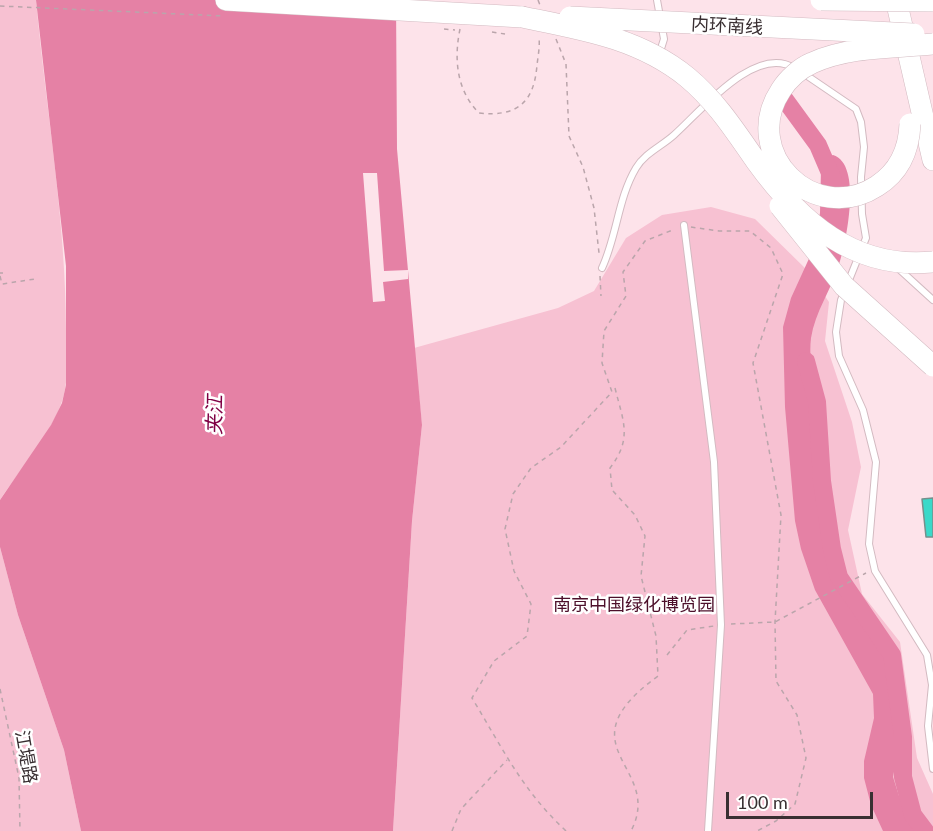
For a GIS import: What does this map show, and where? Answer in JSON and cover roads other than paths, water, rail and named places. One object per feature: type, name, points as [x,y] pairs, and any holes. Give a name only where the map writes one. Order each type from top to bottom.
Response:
[{"type":"highway","points":[[821,0],[933,1]]},
{"type":"highway","points":[[896,0],[933,160]]},
{"type":"highway","points":[[229,8],[522,17],[622,40],[651,52],[686,76],[735,128],[758,163],[781,208],[823,263],[844,286],[933,366]]},
{"type":"highway","name":"内环南线","points":[[522,17],[605,18],[933,35]]},
{"type":"highway","points":[[916,91],[909,138],[899,164],[882,183],[851,198],[821,196],[796,183],[778,163],[769,135],[772,104],[785,84],[810,63],[842,53],[933,44]]},
{"type":"highway","points":[[758,163],[804,217],[830,237],[878,260],[907,264],[933,262]]},
{"type":"lane","points":[[657,0],[664,39],[658,55]]},
{"type":"lane","points":[[601,268],[612,248],[621,209],[636,168],[646,156],[669,140],[738,76],[761,65],[788,64],[856,109],[861,122],[864,147],[861,177],[866,238],[841,300],[836,332],[838,356],[863,410],[876,462],[869,544],[875,571],[927,655],[933,685],[928,726],[933,769]]},
{"type":"lane","points":[[684,225],[714,462],[721,625],[708,831]]},
{"type":"lane","points":[[866,238],[933,300]]},
{"type":"water","name":"夹江","points":[[36,0],[396,0],[397,149],[422,425],[412,521],[393,831],[81,831],[64,750],[18,615],[0,547],[0,500],[51,425],[62,403],[66,385],[66,266]]},
{"type":"water","points":[[833,155],[842,161],[848,173],[850,205],[839,265],[816,319],[811,338],[810,357],[818,487],[833,559],[854,605],[896,676],[901,693],[903,725],[893,777],[899,796],[917,831],[883,831],[871,805],[864,778],[864,761],[874,718],[873,694],[815,590],[801,549],[795,521],[785,407],[783,327],[791,298],[812,252],[820,213],[821,169],[824,158]]},
{"type":"waterway","points":[[783,97],[818,145],[833,180]]},
{"type":"waterway","points":[[806,361],[817,402],[822,481],[832,549],[839,577],[892,655],[903,737],[903,777],[913,815],[925,831]]},
{"type":"park label","name":"南京中国绿化博览园","points":[[634,605]]}]
